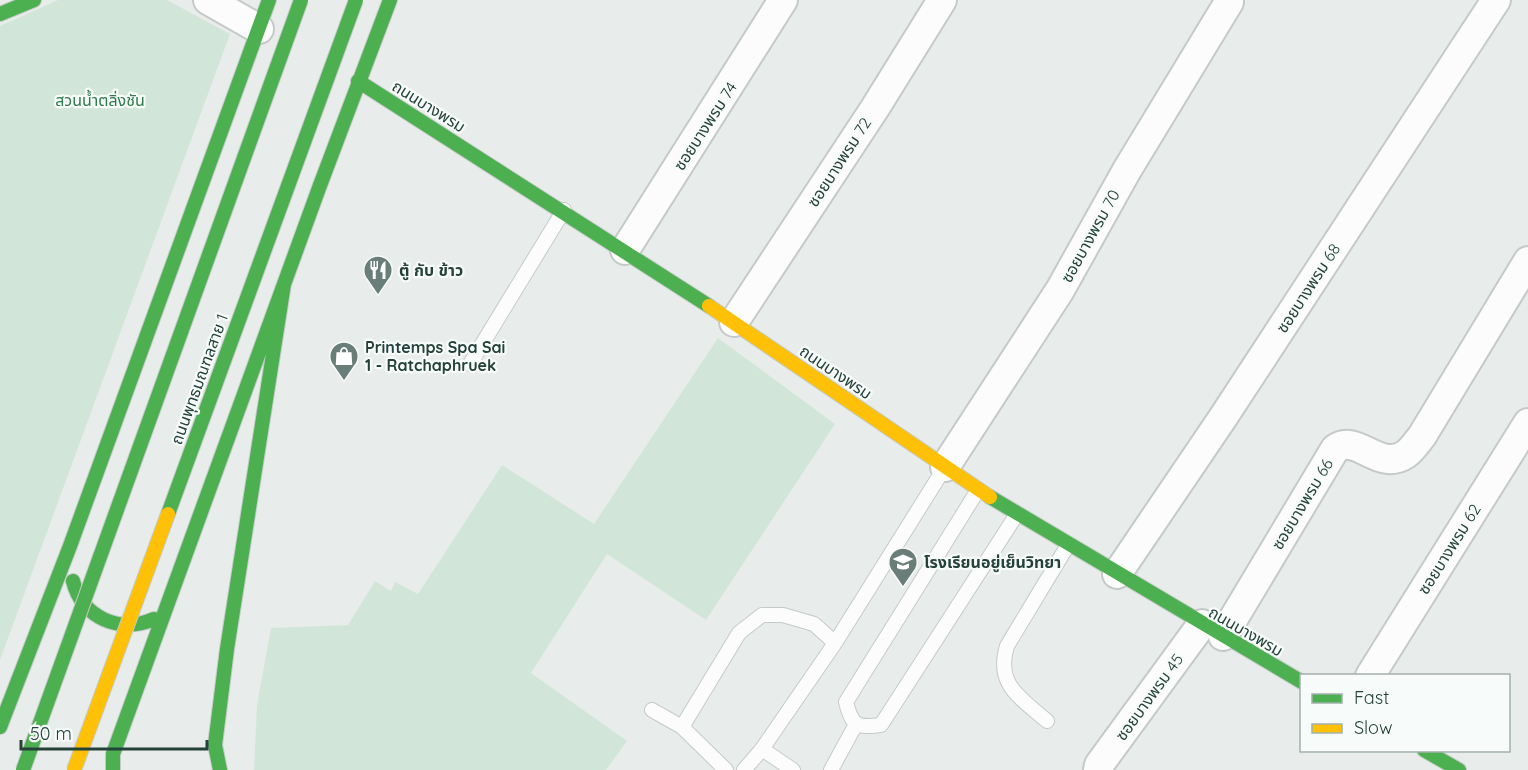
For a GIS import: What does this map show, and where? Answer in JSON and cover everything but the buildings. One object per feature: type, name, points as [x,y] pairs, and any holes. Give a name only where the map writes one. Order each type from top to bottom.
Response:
[{"type":"main road","points":[[0,14],[34,0]]},
{"type":"main road","points":[[0,727],[70,546],[269,0]]},
{"type":"main road","name":"ถนนพุทธมณฑลสาย 1","points":[[22,770],[301,0]]},
{"type":"main road","name":"ถนนพุทธมณฑลสาย 1","points":[[74,770],[356,0]]},
{"type":"main road","points":[[113,770],[113,754],[171,604],[218,466],[358,81],[390,0]]},
{"type":"main road","name":"ถนนบางพรม","points":[[358,81],[625,250],[978,490],[1300,681]]},
{"type":"main road","points":[[220,770],[215,745],[216,734],[284,284]]},
{"type":"main road","points":[[70,546],[73,586],[84,607],[112,624],[133,625],[152,621],[171,604]]},
{"type":"main road","points":[[1428,752],[1459,770]]},
{"type":"street","points":[[208,0],[259,29]]},
{"type":"street","name":"ซอยบางพรม 74","points":[[625,250],[783,0]]},
{"type":"street","name":"ซอยบางพรม 72","points":[[734,322],[942,0]]},
{"type":"street","name":"ซอยบางพรม 68","points":[[1117,574],[1224,416],[1496,0]]},
{"type":"street","name":"ซอยบางพรม 70","points":[[945,467],[1060,290],[1127,170],[1230,2]]},
{"type":"street","name":"ซอยบางพรม 66","points":[[1220,635],[1335,448],[1341,444],[1350,444],[1380,458],[1392,460],[1407,454],[1422,436],[1528,261]]},
{"type":"street","name":"ซอยบางพรม 62","points":[[1371,674],[1528,423]]},
{"type":"street","points":[[1220,635],[1339,472]]},
{"type":"street","name":"ซอยบางพรม 45","points":[[1098,770],[1099,765],[1220,635]]},
{"type":"lane","points":[[470,364],[564,210]]},
{"type":"lane","points":[[744,770],[762,749],[835,643],[945,467]]},
{"type":"lane","points":[[978,490],[846,702],[851,719],[856,724],[863,727],[881,725],[1017,514]]},
{"type":"lane","points":[[1047,721],[1011,688],[1003,660],[1007,645],[1068,545]]},
{"type":"lane","points":[[682,727],[739,633],[762,615],[783,615],[814,624],[835,643]]},
{"type":"lane","points":[[652,710],[682,727],[726,770]]},
{"type":"lane","points":[[831,770],[856,724]]},
{"type":"lane","points":[[762,749],[793,770]]},
{"type":"green space","name":"สวนน้ำตลิ่งชัน","points":[[58,0],[167,0],[230,34],[0,660],[0,26]]},
{"type":"green space","points":[[718,338],[835,424],[706,620],[607,554],[531,673],[627,741],[606,770],[254,770],[257,705],[271,628],[348,625],[375,581],[391,591],[395,582],[418,594],[502,465],[594,524]]},
{"type":"traffic: fast","points":[[0,14],[34,0]]},
{"type":"traffic: fast","points":[[0,727],[70,546],[269,0]]},
{"type":"traffic: fast","points":[[23,770],[301,0]]},
{"type":"traffic: fast","points":[[168,514],[356,0]]},
{"type":"traffic: fast","points":[[113,770],[113,754],[319,188],[390,0]]},
{"type":"traffic: fast","points":[[358,81],[709,306]]},
{"type":"traffic: fast","points":[[220,770],[215,745],[227,649],[284,284]]},
{"type":"traffic: fast","points":[[990,497],[1300,681]]},
{"type":"traffic: fast","points":[[73,581],[85,605],[104,619],[128,625],[154,619]]},
{"type":"traffic: fast","points":[[1428,752],[1459,770]]},
{"type":"traffic: slow","points":[[709,306],[990,497]]},
{"type":"traffic: slow","points":[[74,770],[168,514]]},
{"type":"place","name":"ตู้ กับ ข้าว","points":[[378,296]]},
{"type":"place","name":"Printemps Spa Sai 1 - Ratchaphruek","points":[[344,382]]},
{"type":"place","name":"โรงเรียนอยู่เย็นวิทยา","points":[[903,588]]}]
